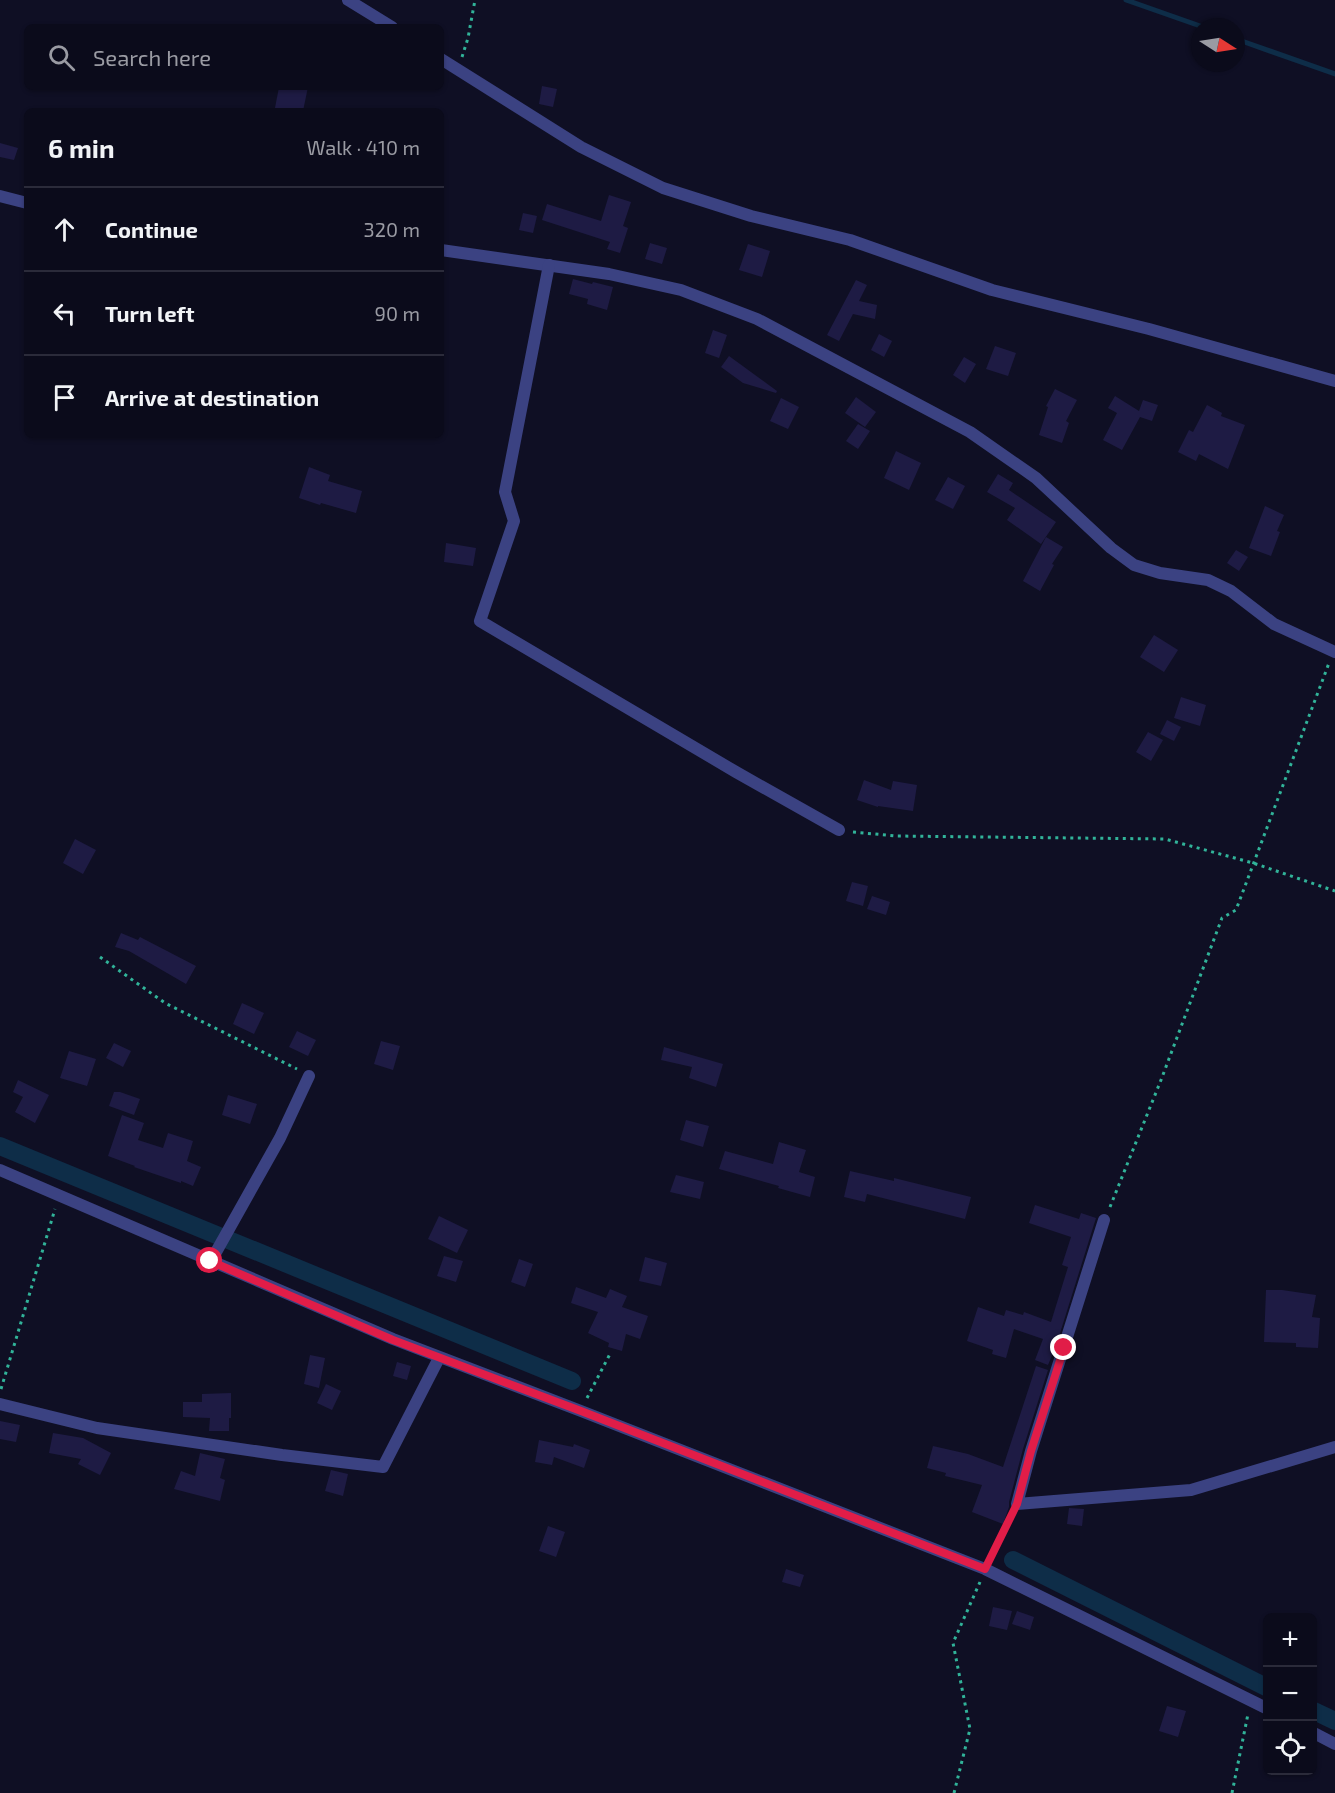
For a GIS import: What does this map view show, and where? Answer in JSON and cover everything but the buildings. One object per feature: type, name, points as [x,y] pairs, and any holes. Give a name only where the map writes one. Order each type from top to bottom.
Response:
[{"type":"street","points":[[348,0],[387,24]]},
{"type":"street","points":[[444,61],[581,147],[663,188],[751,216],[849,240],[992,290],[1149,328],[1335,381]]},
{"type":"street","points":[[0,196],[24,202]]},
{"type":"street","points":[[444,250],[609,274],[681,290],[757,318],[970,432],[1036,478],[1111,548],[1134,564],[1160,573],[1208,580],[1231,591],[1274,624],[1334,651]]},
{"type":"street","points":[[549,265],[505,492],[514,521],[480,621],[725,766],[839,830]]},
{"type":"street","points":[[210,1261],[280,1137],[309,1076]]},
{"type":"street","points":[[0,1170],[393,1340],[985,1569],[1263,1706]]},
{"type":"street","points":[[1104,1220],[1031,1451],[1017,1504],[1191,1490],[1335,1447]]},
{"type":"street","points":[[0,1404],[97,1428],[383,1467],[439,1358]]},
{"type":"street","points":[[1317,1735],[1335,1744]]},
{"type":"path","points":[[458,70],[468,38],[475,0]]},
{"type":"path","points":[[1104,1220],[1161,1080],[1222,918],[1236,910],[1334,651]]},
{"type":"path","points":[[839,830],[896,836],[1165,838],[1253,863],[1335,891]]},
{"type":"path","points":[[100,957],[165,1003],[309,1076]]},
{"type":"path","points":[[0,1392],[58,1196]]},
{"type":"path","points":[[581,1411],[611,1352]]},
{"type":"path","points":[[954,1793],[970,1729],[953,1643],[985,1569],[1017,1504]]},
{"type":"path","points":[[1232,1793],[1251,1700]]},
{"type":"waterway","points":[[1126,0],[1191,23]]},
{"type":"waterway","points":[[1245,42],[1335,74]]},
{"type":"waterway","points":[[0,1146],[572,1381]]},
{"type":"waterway","points":[[1013,1560],[1263,1685]]},
{"type":"waterway","points":[[1317,1712],[1335,1721]]},
{"type":"route","points":[[210,1261],[393,1340],[985,1569],[1017,1504],[1031,1451],[1064,1348]]}]
